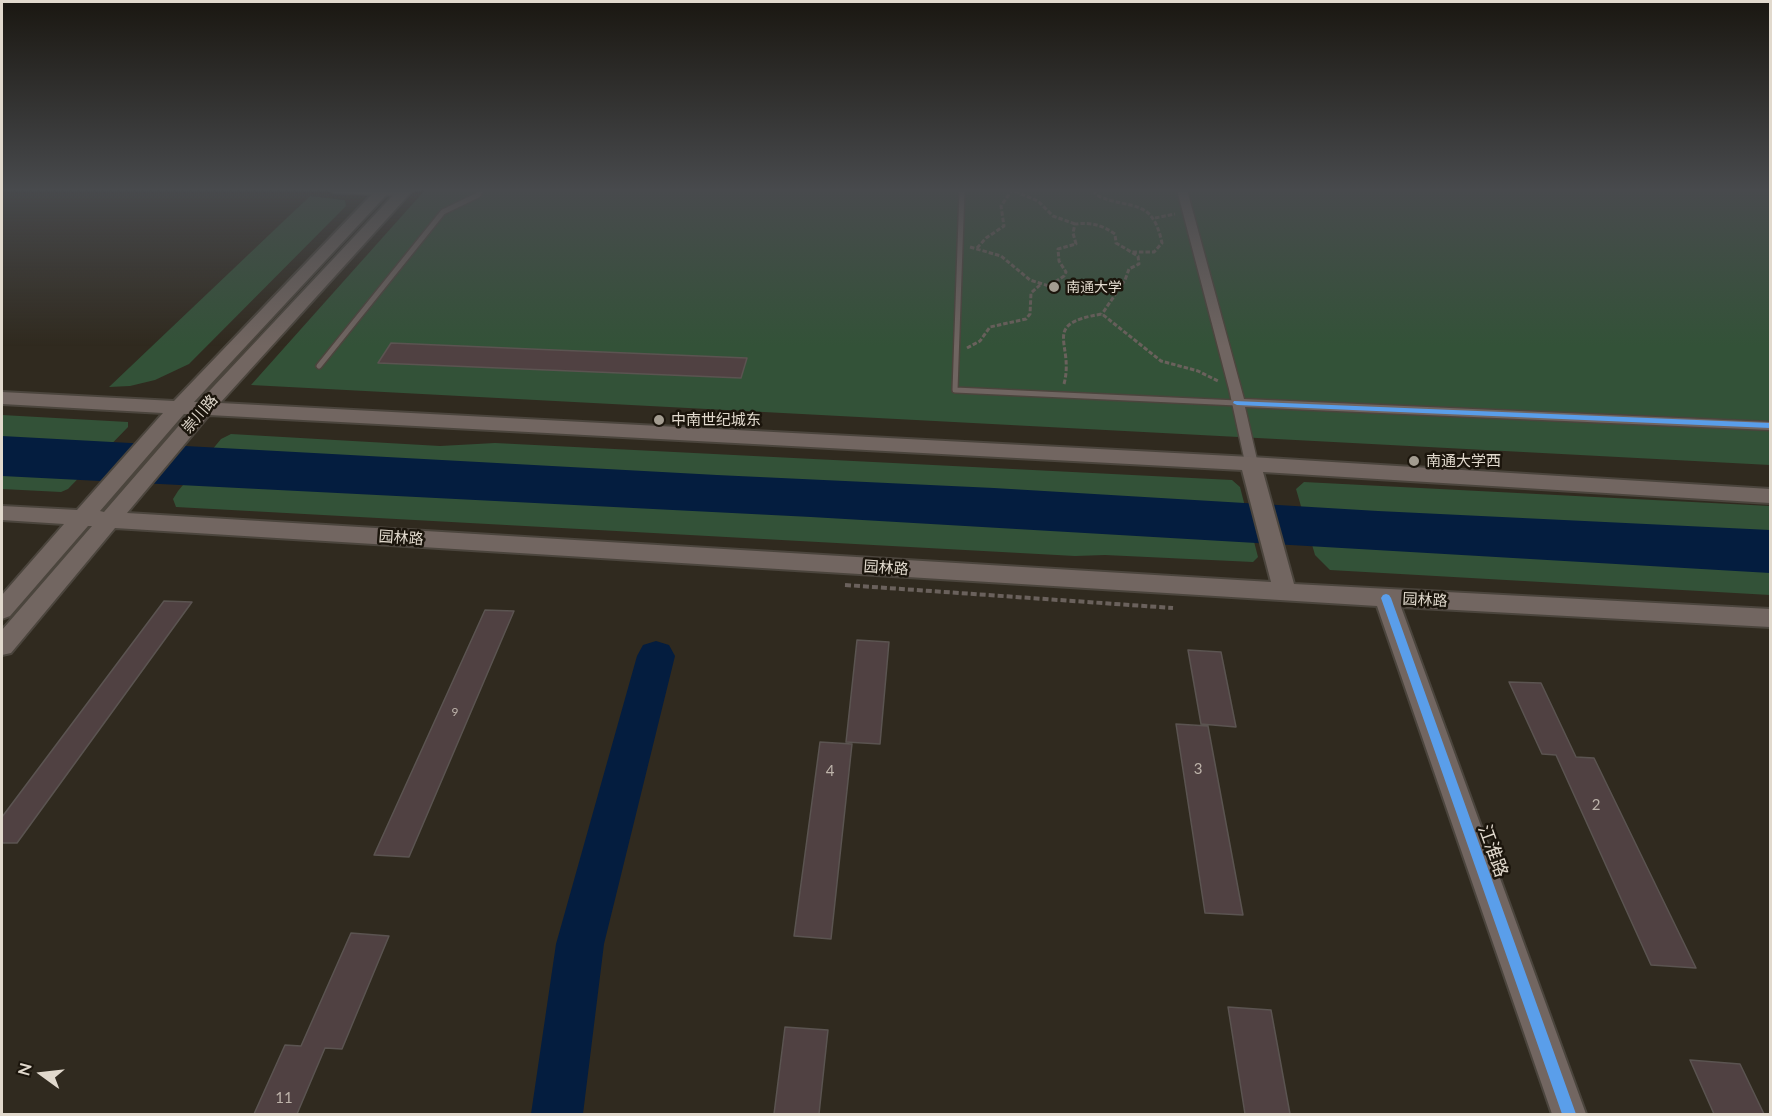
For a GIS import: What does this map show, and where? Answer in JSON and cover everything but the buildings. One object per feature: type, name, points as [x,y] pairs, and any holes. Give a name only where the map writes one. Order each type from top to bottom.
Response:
[{"type":"main road","name":"崇川路","points":[[2,609],[178,408],[335,242]]},
{"type":"main road","name":"崇川路","points":[[2,646],[204,409],[359,242]]},
{"type":"main road","points":[[2,398],[1254,474],[1770,496]]},
{"type":"main road","points":[[1254,474],[1285,592]]},
{"type":"main road","name":"园林路","points":[[2,513],[1386,598],[1770,618]]},
{"type":"main road","name":"江淮路","points":[[1386,598],[1569,1114]]},
{"type":"street","points":[[1196,242],[1235,389],[1254,474]]},
{"type":"street","points":[[1237,403],[1770,426]]},
{"type":"lane","points":[[319,366],[419,242]]},
{"type":"lane","points":[[960,242],[955,390],[1237,403]]},
{"type":"path","points":[[977,248],[982,242]]},
{"type":"path","points":[[960,246],[977,248],[1010,261],[1026,278],[1048,286],[1064,276],[1066,272],[1059,264],[1058,249],[1077,242]]},
{"type":"path","points":[[1102,314],[1113,294],[1126,280],[1129,269],[1139,264],[1138,256],[1116,242]]},
{"type":"path","points":[[1131,252],[1154,252],[1162,242]]},
{"type":"path","points":[[956,351],[980,341],[990,327],[1013,320],[1026,319],[1030,314],[1031,293],[1041,284]]},
{"type":"path","points":[[1060,395],[1067,373],[1061,343],[1068,325],[1080,318],[1102,314],[1161,361],[1198,371],[1235,389]]},
{"type":"path","points":[[845,585],[1173,608]]},
{"type":"green space","points":[[262,242],[310,242],[189,364],[155,380],[130,386],[109,387]]},
{"type":"green space","name":"南通大学","points":[[379,242],[1770,242],[1770,465],[251,385]]},
{"type":"green space","points":[[2,415],[128,422],[128,427],[68,489],[61,492],[2,489]]},
{"type":"green space","points":[[231,434],[440,446],[495,443],[1232,480],[1240,487],[1258,557],[1253,562],[1105,555],[1075,556],[176,507],[173,499],[178,491],[221,439]]},
{"type":"green space","points":[[1304,482],[1770,506],[1770,595],[1330,570],[1315,555],[1296,489]]},
{"type":"water","points":[[2,436],[994,488],[1378,511],[1770,530],[1770,573],[811,517],[2,476]]},
{"type":"waterway","points":[[557,1114],[580,944],[656,656]]},
{"type":"cycle path","points":[[1237,403],[1770,426]]},
{"type":"cycle path","points":[[1386,598],[1569,1114]]},
{"type":"place","name":"南通大学","points":[[1054,287]]},
{"type":"place","name":"中南世纪城东","points":[[659,420]]},
{"type":"place","name":"南通大学西","points":[[1414,461]]}]
